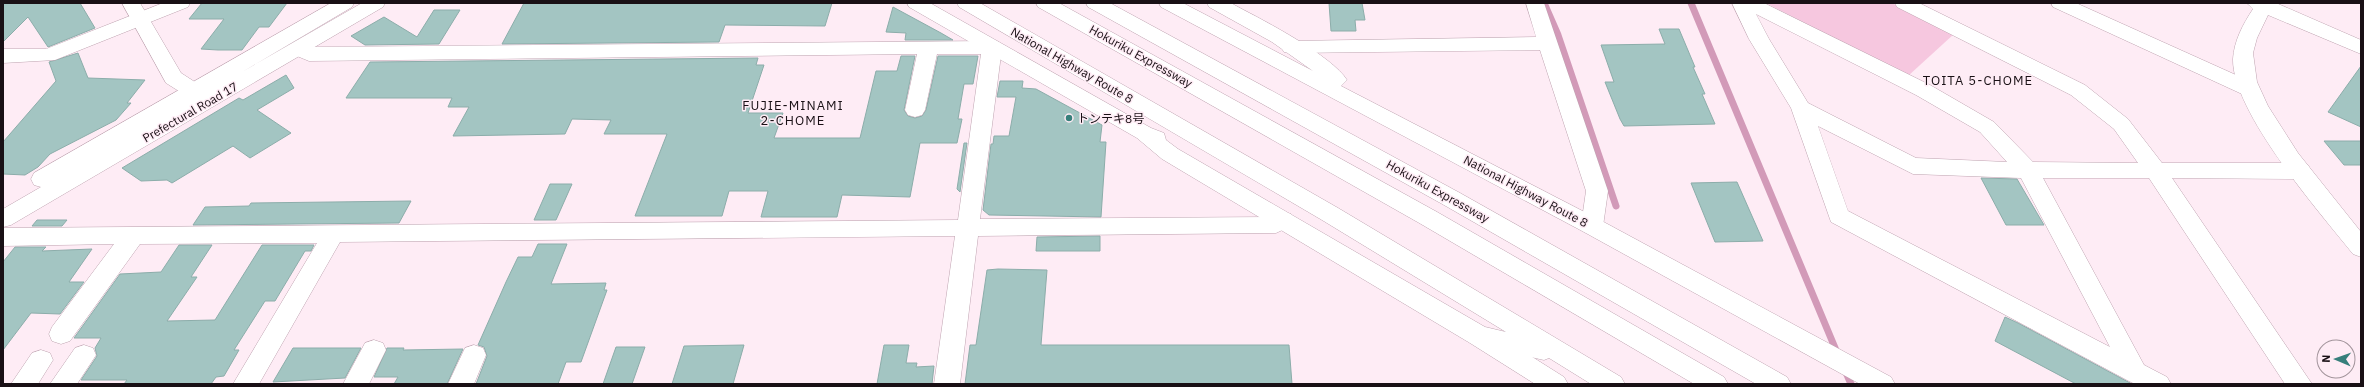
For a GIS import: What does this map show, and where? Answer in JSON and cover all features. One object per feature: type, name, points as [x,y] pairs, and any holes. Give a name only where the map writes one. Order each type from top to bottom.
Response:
[{"type":"main road","points":[[3,56],[48,55],[136,11],[181,3]]},
{"type":"main road","name":"Prefectural Road 17","points":[[3,219],[201,96],[345,3]]},
{"type":"main road","name":"Prefectural Road 17","points":[[3,202],[201,96],[299,49],[376,3]]},
{"type":"main road","points":[[916,3],[992,48],[1144,133],[1181,147],[1330,214]]},
{"type":"main road","name":"National Highway Route 8","points":[[966,3],[1330,214],[1612,384]]},
{"type":"main road","name":"Hokuriku Expressway","points":[[1045,3],[1429,218],[1715,384]]},
{"type":"main road","name":"Hokuriku Expressway","points":[[1095,3],[1452,199],[1778,384]]},
{"type":"main road","name":"National Highway Route 8","points":[[1168,3],[1592,226],[1882,384]]},
{"type":"main road","points":[[1216,3],[1323,67],[1366,106]]},
{"type":"main road","points":[[1535,3],[1597,191],[1592,226]]},
{"type":"main road","points":[[1741,3],[1759,39],[1801,108],[1839,216],[2158,384]]},
{"type":"main road","points":[[1749,3],[1923,90],[1987,127],[2028,170],[2136,373]]},
{"type":"main road","points":[[1904,3],[2078,90],[2120,124],[2156,171],[2300,384]]},
{"type":"main road","points":[[2060,3],[2249,89]]},
{"type":"main road","points":[[2361,48],[2262,4],[2246,40],[2243,62],[2249,89],[2259,112],[2300,171],[2361,248]]},
{"type":"main road","points":[[136,11],[173,78],[201,96]]},
{"type":"main road","points":[[1291,47],[1547,43]]},
{"type":"main road","points":[[299,49],[309,54],[928,50],[992,48]]},
{"type":"main road","points":[[947,384],[992,48]]},
{"type":"main road","points":[[915,110],[928,50]]},
{"type":"main road","points":[[1801,108],[1914,166],[2028,170],[2300,171]]},
{"type":"main road","points":[[1144,133],[1170,154],[1479,336],[1555,384]]},
{"type":"main road","points":[[3,237],[1276,225],[1283,220]]},
{"type":"main road","points":[[61,334],[134,235]]},
{"type":"main road","points":[[246,384],[333,235]]},
{"type":"main road","points":[[1479,336],[1561,354]]},
{"type":"main road","points":[[356,384],[374,350]]},
{"type":"main road","points":[[63,384],[84,355]]},
{"type":"main road","points":[[461,384],[474,355]]},
{"type":"main road","points":[[24,384],[41,360]]},
{"type":"shaded area","points":[[1766,3],[1892,3],[1954,34],[1908,76]]},
{"type":"building","points":[[3,3],[80,3],[95,28],[48,47],[28,17],[3,42]]},
{"type":"building","points":[[202,3],[287,3],[269,27],[259,27],[242,50],[218,50],[201,49],[224,19],[189,19]]},
{"type":"building","points":[[524,3],[832,3],[825,26],[725,25],[719,42],[502,44]]},
{"type":"building","points":[[1329,3],[1362,3],[1365,20],[1355,20],[1356,31],[1331,31]]},
{"type":"building","points":[[893,7],[953,40],[905,40],[906,33],[886,32]]},
{"type":"building","points":[[434,10],[460,10],[439,44],[365,45],[351,36],[384,17],[417,37]]},
{"type":"building","points":[[1659,29],[1679,29],[1705,94],[1702,94],[1715,124],[1624,126],[1605,82],[1614,82],[1601,45],[1665,44]]},
{"type":"building","points":[[78,53],[88,78],[145,80],[127,103],[131,103],[116,120],[50,154],[38,167],[25,175],[3,174],[3,142],[56,81],[49,62]]},
{"type":"building","points":[[901,56],[915,56],[904,110],[908,116],[915,118],[922,116],[926,110],[938,56],[978,56],[973,84],[964,84],[958,119],[962,119],[957,143],[920,143],[910,197],[842,195],[837,217],[761,217],[768,191],[729,191],[722,216],[635,216],[667,134],[604,134],[611,120],[572,119],[565,134],[453,136],[469,107],[448,107],[452,98],[346,98],[370,62],[758,58],[756,65],[764,65],[748,113],[783,113],[774,138],[860,138],[876,71],[897,71]]},
{"type":"building","points":[[2361,66],[2361,127],[2328,112]]},
{"type":"building","points":[[286,75],[294,88],[257,110],[291,133],[250,158],[233,146],[172,183],[167,180],[141,181],[122,168],[239,98],[243,100]]},
{"type":"building","points":[[1000,81],[1023,81],[1022,88],[1036,89],[1102,125],[1100,142],[1106,142],[1101,217],[989,215],[983,210],[991,144],[993,144],[994,136],[1009,136],[1016,97],[997,97]]},
{"type":"building","points":[[2324,141],[2361,141],[2361,165],[2344,165]]},
{"type":"building","points":[[964,143],[967,143],[960,192],[957,189]]},
{"type":"building","points":[[1981,178],[2017,179],[2044,225],[2006,225]]},
{"type":"building","points":[[1737,182],[1763,241],[1715,242],[1691,183]]},
{"type":"building","points":[[550,184],[572,184],[556,220],[534,220]]},
{"type":"building","points":[[411,201],[399,223],[193,225],[205,207],[249,206],[251,203]]},
{"type":"building","points":[[37,220],[67,220],[62,226],[32,226]]},
{"type":"building","points":[[1100,236],[1100,251],[1036,251],[1037,237]]},
{"type":"building","points":[[538,244],[567,244],[551,284],[606,283],[604,290],[607,290],[581,362],[566,362],[558,384],[476,384],[487,356],[484,347],[478,345],[518,257],[532,257]]},
{"type":"building","points":[[179,245],[212,245],[191,277],[197,277],[167,321],[215,320],[262,245],[314,245],[311,251],[305,251],[275,301],[265,301],[234,350],[239,350],[224,376],[216,377],[211,384],[124,384],[127,380],[81,380],[97,356],[95,348],[101,338],[74,338],[120,274],[161,272]]},
{"type":"building","points":[[15,247],[46,247],[42,251],[92,249],[69,282],[84,282],[60,314],[31,313],[3,350],[3,262]]},
{"type":"building","points":[[987,270],[1047,270],[1041,345],[1289,345],[1292,384],[965,384],[970,345],[976,345]]},
{"type":"building","points":[[2005,317],[2132,384],[2076,384],[1995,341]]},
{"type":"building","points":[[744,345],[733,384],[672,384],[684,346]]},
{"type":"building","points":[[884,345],[909,345],[906,363],[917,363],[916,367],[934,366],[932,384],[877,384]]},
{"type":"building","points":[[616,347],[645,347],[632,384],[603,384]]},
{"type":"building","points":[[293,348],[361,348],[345,378],[273,382]]},
{"type":"building","points":[[387,348],[404,348],[403,350],[463,349],[447,384],[394,384],[398,377],[374,377]]},
{"type":"waterway","points":[[1544,3],[1558,35],[1616,206]]},
{"type":"waterway","points":[[1691,3],[1838,355]]},
{"type":"waterway","points":[[1845,370],[1851,384]]},
{"type":"place","name":"トンテキ8号","points":[[1069,118]]},
{"type":"district","name":"TOITA 5-CHOME","points":[[1978,80]]},
{"type":"district","name":"FUJIE-MINAMI 2-CHOME","points":[[793,112]]}]
